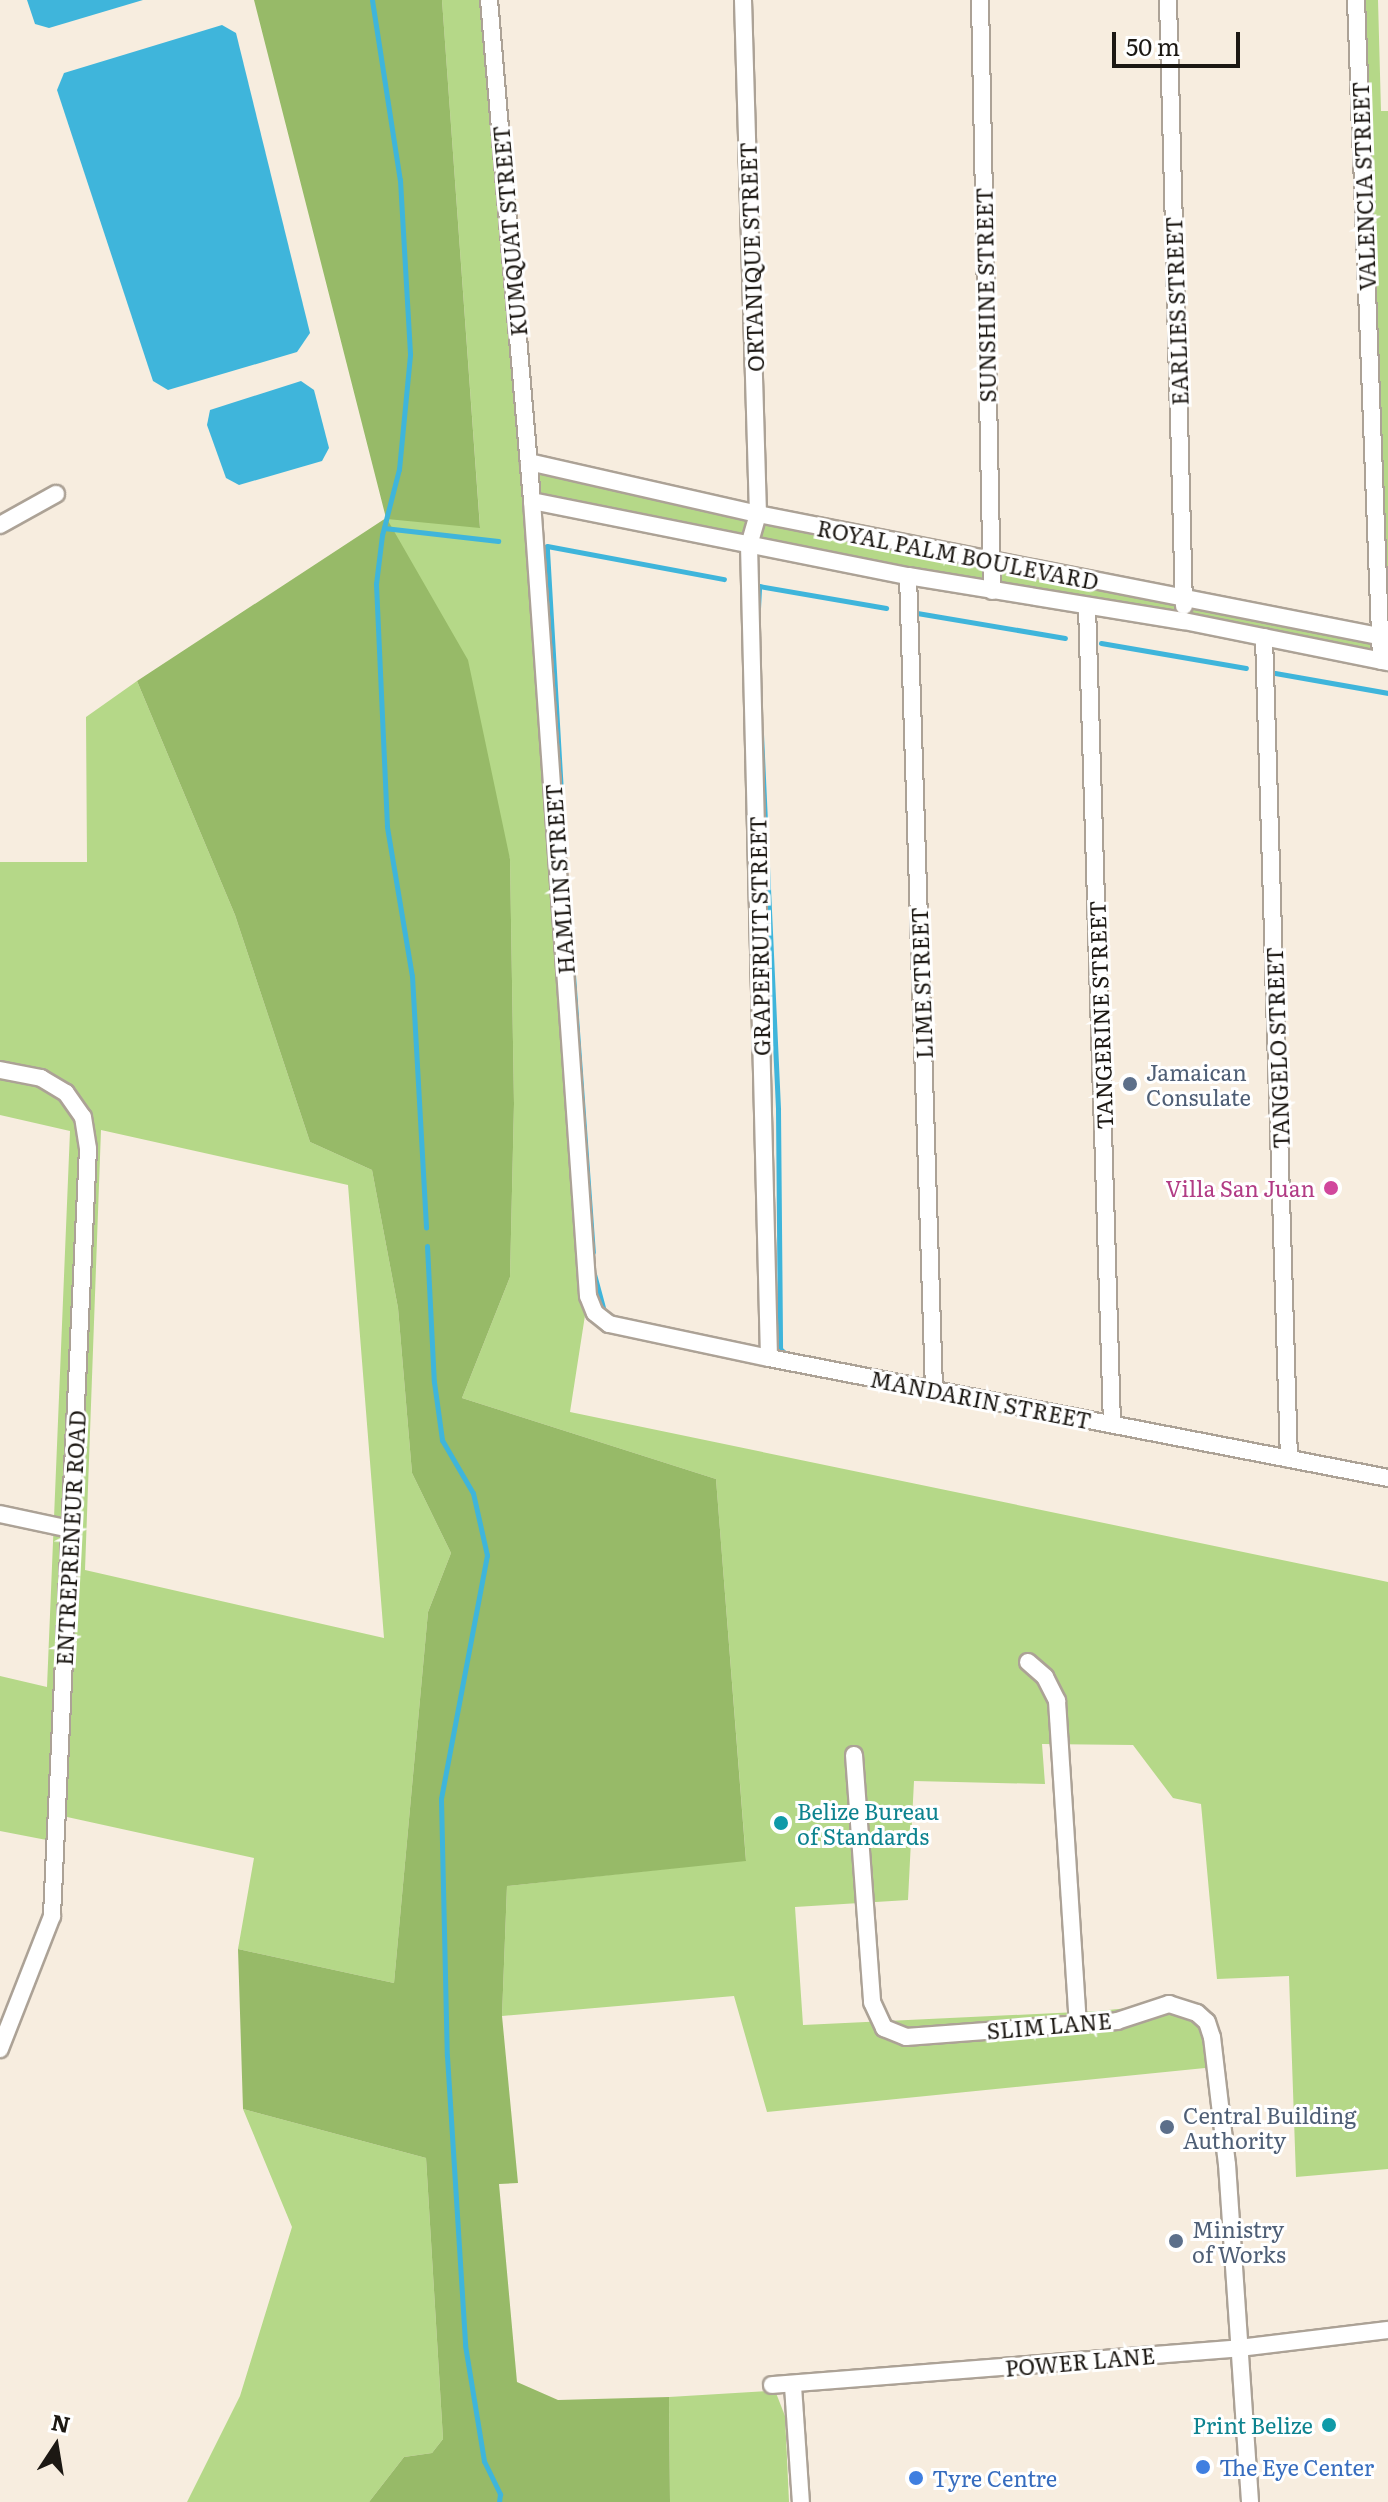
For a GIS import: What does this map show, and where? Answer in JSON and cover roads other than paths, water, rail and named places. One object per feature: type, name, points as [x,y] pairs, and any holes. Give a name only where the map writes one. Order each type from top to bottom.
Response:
[{"type":"street","name":"KUMQUAT STREET","points":[[489,0],[529,462]]},
{"type":"street","name":"ORTANIQUE STREET","points":[[743,0],[758,514]]},
{"type":"street","name":"SUNSHINE STREET","points":[[980,0],[992,591]]},
{"type":"street","name":"EARLIES STREET","points":[[1168,0],[1184,621]]},
{"type":"street","name":"VALENCIA STREET","points":[[1356,0],[1384,661]]},
{"type":"street","name":"HAMLIN STREET","points":[[529,462],[588,1296]]},
{"type":"street","name":"ROYAL PALM BOULEVARD","points":[[529,462],[758,514],[1384,637]]},
{"type":"street","points":[[0,525],[56,494]]},
{"type":"street","name":"ROYAL PALM BOULEVARD","points":[[532,501],[908,576],[1184,621],[1384,661]]},
{"type":"street","name":"GRAPEFRUIT STREET","points":[[758,514],[749,545],[769,1358]]},
{"type":"street","name":"LIME STREET","points":[[908,576],[934,1390]]},
{"type":"street","name":"TANGERINE STREET","points":[[1087,606],[1112,1424]]},
{"type":"street","name":"TANGELO STREET","points":[[1264,637],[1289,1459]]},
{"type":"street","name":"ENTREPRENEUR ROAD","points":[[0,1070],[41,1078],[66,1093],[83,1117],[88,1149],[52,1916],[0,2049]]},
{"type":"street","name":"MANDARIN STREET","points":[[588,1296],[595,1313],[609,1324],[1388,1478]]},
{"type":"street","points":[[0,1514],[70,1529]]},
{"type":"street","points":[[1028,1662],[1045,1677],[1057,1701],[1078,2024]]},
{"type":"street","name":"SLIM LANE","points":[[854,1755],[872,2002],[884,2028],[906,2037],[1117,2021],[1169,2004],[1197,2013],[1207,2022],[1212,2037],[1227,2164],[1250,2502]]},
{"type":"street","name":"POWER LANE","points":[[772,2385],[793,2386],[1239,2348],[1388,2330]]},
{"type":"street","points":[[793,2386],[801,2502]]},
{"type":"water","points":[[27,0],[143,0],[49,28],[35,24]]},
{"type":"water","points":[[222,25],[236,33],[310,333],[297,352],[168,390],[153,381],[57,90],[64,73]]},
{"type":"water","points":[[301,381],[314,390],[329,448],[322,461],[239,485],[226,478],[207,425],[210,410]]},
{"type":"waterway","points":[[372,0],[400,180],[410,355],[399,469],[382,535],[376,584],[387,827],[412,976],[426,1228]]},
{"type":"waterway","points":[[384,528],[498,541]]},
{"type":"waterway","points":[[564,845],[547,546],[724,579]]},
{"type":"waterway","points":[[758,608],[759,586],[886,608]]},
{"type":"waterway","points":[[917,613],[1065,638]]},
{"type":"waterway","points":[[1101,643],[1246,668]]},
{"type":"waterway","points":[[1275,673],[1388,693]]},
{"type":"waterway","points":[[761,734],[778,1110],[780,1349],[788,1356]]},
{"type":"waterway","points":[[571,947],[593,1252]]},
{"type":"waterway","points":[[427,1246],[434,1382],[442,1440],[473,1493],[487,1555],[441,1799],[447,2056],[465,2345],[484,2461],[500,2494],[499,2502]]},
{"type":"waterway","points":[[594,1274],[604,1311]]},
{"type":"place","name":"Jamaican Consulate","points":[[1130,1084]]},
{"type":"place","name":"Villa San Juan","points":[[1331,1188]]},
{"type":"place","name":"Belize Bureau of Standards","points":[[781,1823]]},
{"type":"place","name":"Central Building Authority","points":[[1167,2127]]},
{"type":"place","name":"Ministry of Works","points":[[1176,2241]]},
{"type":"place","name":"Print Belize","points":[[1329,2425]]},
{"type":"place","name":"The Eye Center","points":[[1203,2467]]},
{"type":"place","name":"Tyre Centre","points":[[916,2478]]}]
